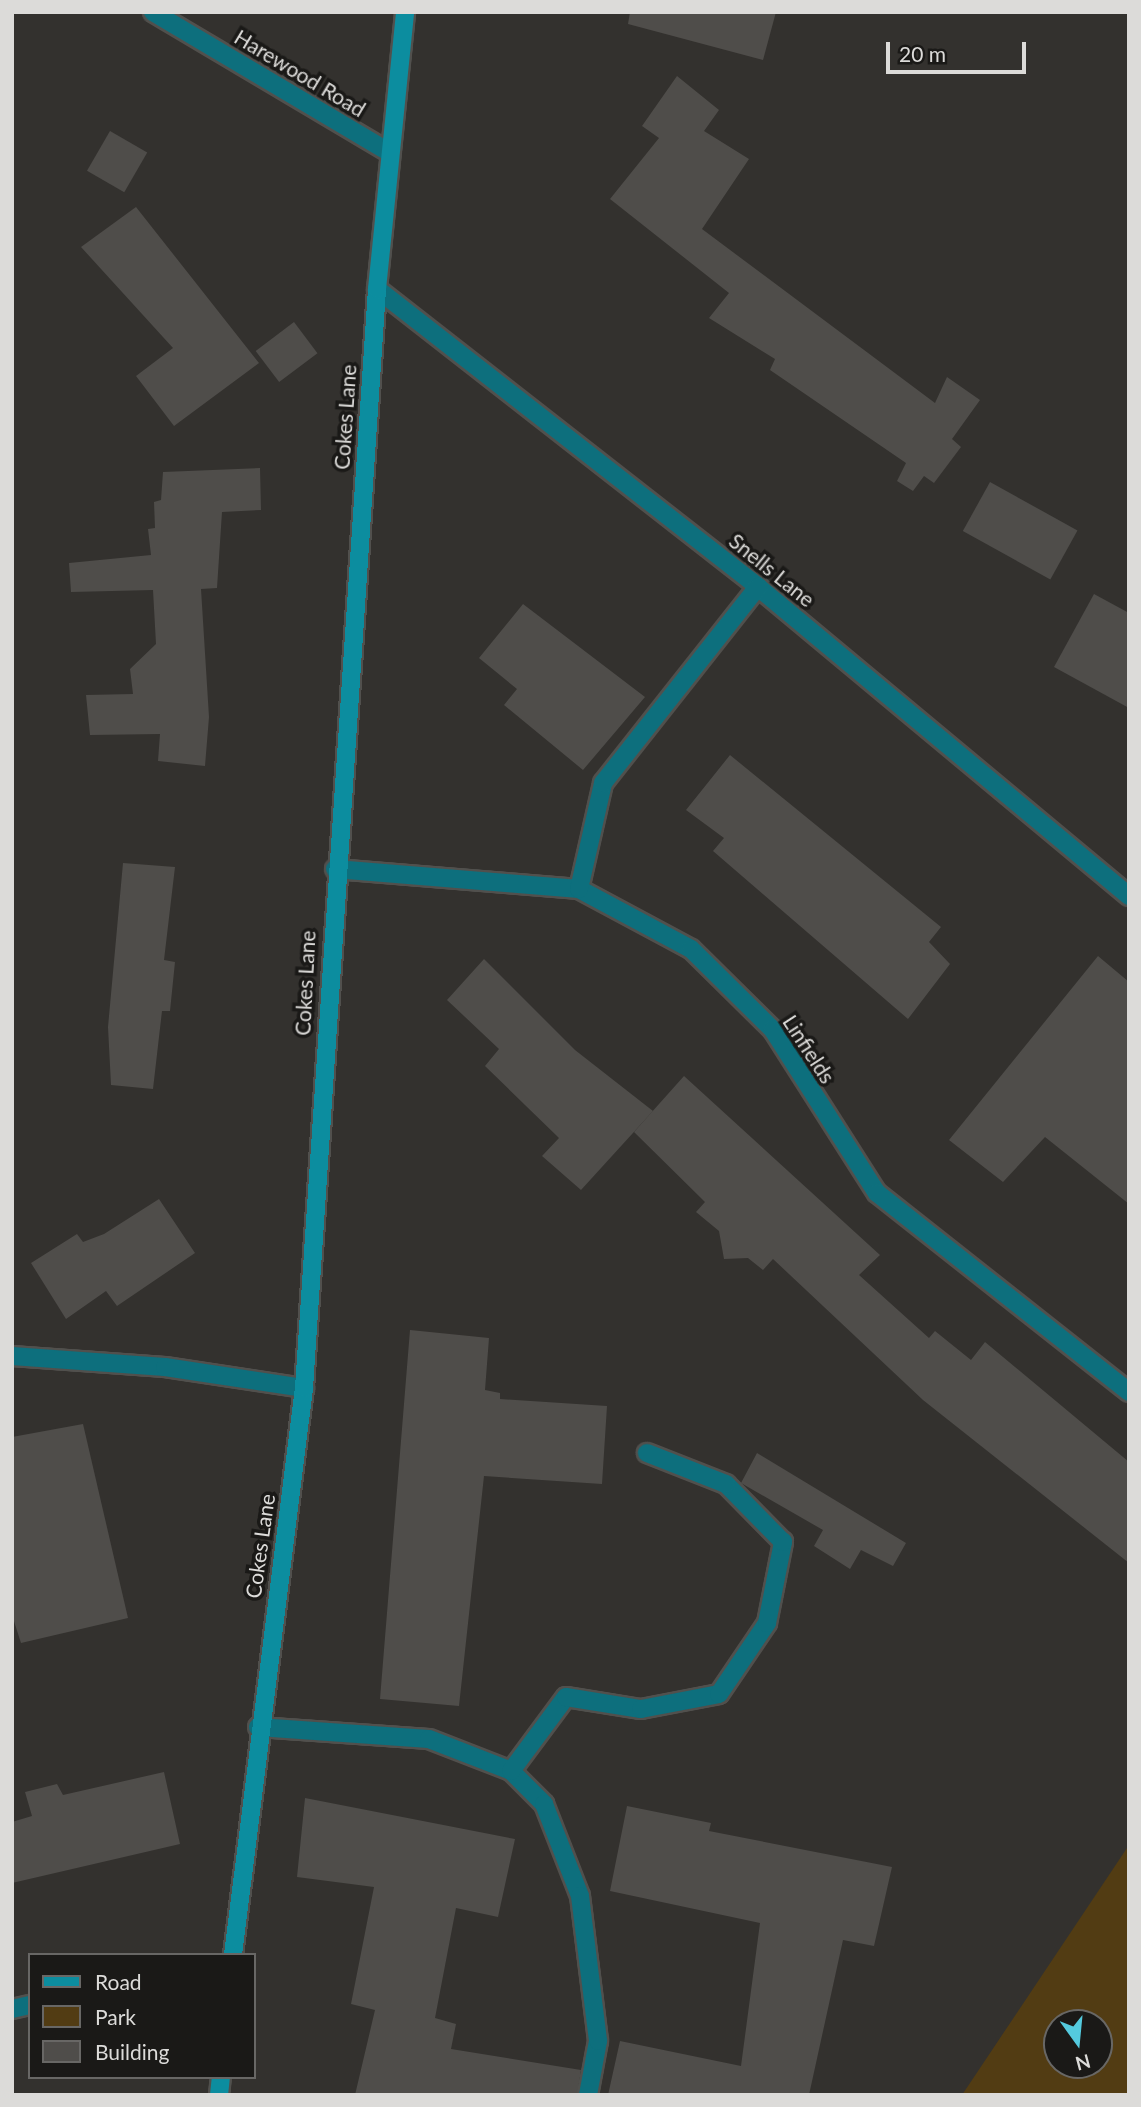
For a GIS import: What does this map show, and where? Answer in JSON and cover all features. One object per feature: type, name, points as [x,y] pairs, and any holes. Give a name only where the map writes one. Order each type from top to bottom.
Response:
[{"type":"main road","name":"Cokes Lane","points":[[233,1953],[258,1727],[304,1388],[335,869],[387,151],[405,12]]},
{"type":"street","name":"Harewood Road","points":[[153,12],[387,151]]},
{"type":"street","name":"Snells Lane","points":[[377,289],[758,587],[1129,896]]},
{"type":"street","points":[[579,890],[603,783],[758,587]]},
{"type":"street","name":"Linfields","points":[[335,869],[579,890],[691,948],[773,1030],[877,1193],[1129,1392]]},
{"type":"street","points":[[12,1356],[165,1367],[304,1388]]},
{"type":"street","points":[[511,1771],[566,1697],[641,1709],[719,1694],[767,1623],[783,1542],[726,1484],[648,1453]]},
{"type":"street","points":[[258,1727],[429,1739],[511,1771],[544,1804],[580,1896],[598,2041],[588,2095]]},
{"type":"green space","points":[[1129,1845],[1129,2095],[962,2095]]},
{"type":"building","points":[[630,12],[776,12],[763,60],[628,24]]},
{"type":"building","points":[[677,76],[719,110],[704,131],[749,159],[702,229],[935,403],[947,377],[980,400],[952,439],[961,447],[934,483],[924,476],[913,491],[897,481],[906,463],[770,370],[775,359],[709,318],[729,293],[610,199],[659,138],[642,126]]},
{"type":"building","points":[[110,131],[147,152],[124,192],[87,171]]},
{"type":"building","points":[[136,207],[259,363],[174,426],[136,376],[173,348],[81,247]]},
{"type":"building","points":[[294,322],[317,353],[279,382],[256,351]]},
{"type":"building","points":[[260,468],[261,510],[222,512],[217,588],[201,589],[209,717],[205,766],[158,761],[160,734],[90,735],[86,695],[133,694],[130,669],[156,644],[153,590],[71,592],[69,563],[151,555],[148,529],[155,528],[154,502],[161,500],[163,472]]},
{"type":"building","points":[[990,482],[1077,530],[1050,579],[963,531]]},
{"type":"building","points":[[1094,594],[1129,613],[1129,708],[1054,667]]},
{"type":"building","points":[[523,604],[645,697],[583,770],[504,705],[517,689],[479,658]]},
{"type":"building","points":[[730,755],[941,927],[929,942],[950,964],[908,1019],[713,851],[724,838],[686,810]]},
{"type":"building","points":[[123,863],[175,867],[164,960],[175,962],[170,1011],[162,1011],[153,1089],[111,1085],[108,1027]]},
{"type":"building","points":[[1098,956],[1129,982],[1129,1204],[1045,1137],[1003,1182],[949,1140]]},
{"type":"building","points":[[484,959],[575,1050],[653,1111],[581,1190],[542,1156],[559,1138],[485,1066],[499,1049],[447,1000]]},
{"type":"building","points":[[684,1076],[880,1255],[859,1275],[929,1338],[935,1331],[971,1360],[985,1342],[1129,1462],[1129,1563],[923,1400],[773,1259],[763,1270],[748,1258],[724,1259],[719,1231],[696,1212],[705,1202],[634,1132]]},
{"type":"building","points":[[159,1199],[195,1253],[117,1306],[106,1291],[66,1319],[31,1263],[77,1234],[83,1242],[104,1234]]},
{"type":"building","points":[[410,1330],[489,1338],[485,1390],[500,1393],[500,1399],[607,1406],[602,1484],[484,1476],[459,1706],[380,1699]]},
{"type":"building","points":[[83,1424],[128,1618],[21,1643],[12,1615],[12,1437]]},
{"type":"building","points":[[757,1453],[906,1543],[893,1566],[861,1550],[850,1569],[814,1546],[823,1530],[741,1483]]},
{"type":"building","points":[[164,1772],[180,1844],[12,1883],[12,1822],[32,1816],[25,1792],[57,1784],[63,1795]]},
{"type":"building","points":[[305,1798],[515,1839],[498,1917],[456,1908],[435,2018],[456,2024],[451,2049],[581,2070],[577,2095],[355,2095],[375,2010],[351,2004],[374,1887],[297,1877]]},
{"type":"building","points":[[627,1806],[711,1823],[709,1831],[892,1867],[874,1946],[843,1940],[809,2095],[608,2095],[620,2041],[741,2066],[760,1923],[610,1891]]}]
